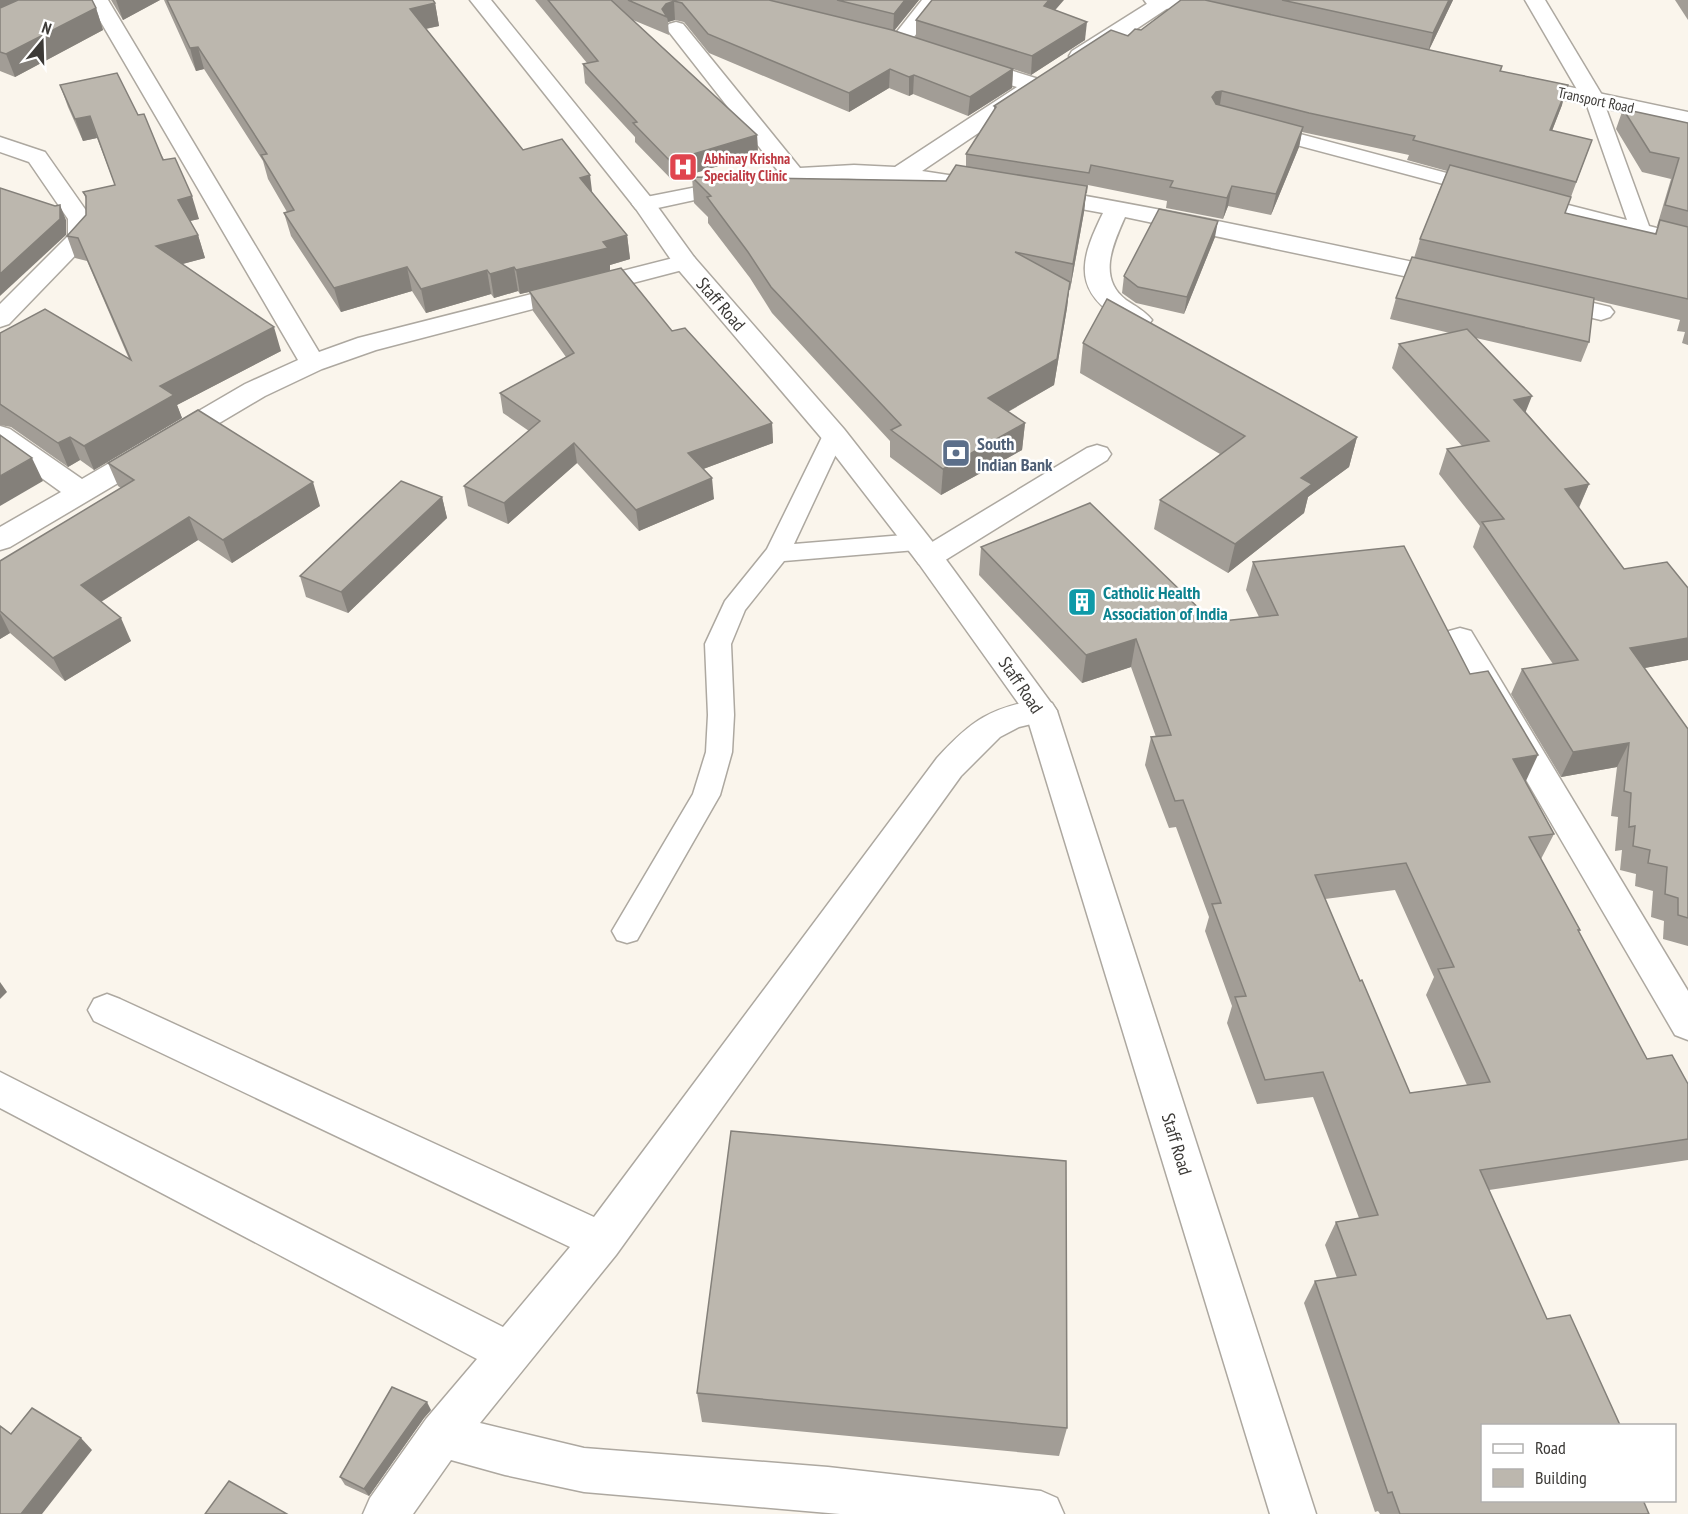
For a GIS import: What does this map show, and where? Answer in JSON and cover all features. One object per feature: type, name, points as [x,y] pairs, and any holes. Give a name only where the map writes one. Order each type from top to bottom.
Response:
[{"type":"street","points":[[98,0],[313,363]]},
{"type":"street","name":"Staff Road","points":[[480,0],[644,204],[685,262],[834,435],[923,550],[1041,711],[1293,1514]]},
{"type":"street","points":[[899,43],[933,0]]},
{"type":"street","points":[[1535,0],[1594,100]]},
{"type":"street","points":[[901,174],[1159,1],[1234,18]]},
{"type":"street","points":[[676,28],[794,175]]},
{"type":"street","points":[[876,38],[922,50]]},
{"type":"street","points":[[944,57],[1034,85]]},
{"type":"street","name":"Transport Road","points":[[1501,79],[1688,119]]},
{"type":"street","points":[[0,144],[38,157],[80,219],[80,238],[0,319]]},
{"type":"street","points":[[644,204],[794,175],[836,172],[901,174],[1118,207],[1245,232],[1474,284]]},
{"type":"street","points":[[1118,207],[1096,258],[1095,270],[1100,286],[1109,299],[1140,320]]},
{"type":"street","points":[[0,540],[255,390],[313,363],[367,344],[685,262]]},
{"type":"street","points":[[1520,294],[1600,312]]},
{"type":"street","points":[[0,435],[81,492]]},
{"type":"street","points":[[923,550],[1097,454]]},
{"type":"street","points":[[1461,639],[1688,1024]]},
{"type":"street","points":[[386,1514],[442,1435],[601,1241],[949,767],[979,733],[997,721],[1018,714],[1041,711]]},
{"type":"street","points":[[106,1010],[601,1241]]},
{"type":"street","points":[[0,1089],[509,1353]]},
{"type":"street","points":[[442,1435],[584,1470],[828,1490],[1041,1514]]},
{"type":"lane","points":[[1594,100],[1641,231]]},
{"type":"lane","points":[[1253,127],[1688,242]]},
{"type":"lane","points":[[627,931],[706,795],[719,752],[721,715],[718,644],[734,607],[777,553],[834,435]]},
{"type":"lane","points":[[777,553],[923,550]]},
{"type":"building","points":[[18,0],[92,0],[96,8],[6,54],[0,52],[0,8]]},
{"type":"building","points":[[167,0],[433,0],[435,3],[410,9],[523,150],[562,139],[590,175],[580,178],[627,235],[603,242],[608,248],[516,270],[514,267],[490,274],[487,270],[421,289],[407,267],[334,288],[284,213],[294,210],[261,155],[267,154],[198,47],[190,48]]},
{"type":"building","points":[[548,0],[611,0],[757,135],[670,161],[633,123],[637,122],[583,64],[598,61]]},
{"type":"building","points":[[628,0],[769,0],[892,30],[1013,69],[970,97],[914,75],[909,77],[890,69],[849,93],[708,34],[682,3],[674,1],[666,4],[662,9],[667,17]]},
{"type":"building","points":[[837,0],[905,0],[894,14]]},
{"type":"building","points":[[932,0],[1049,0],[1044,6],[1087,22],[1032,56],[916,20]]},
{"type":"building","points":[[1181,0],[1205,0],[1502,66],[1500,71],[1568,85],[1550,130],[1592,140],[1576,182],[1413,140],[1415,136],[1222,91],[1216,92],[1212,97],[1216,104],[1303,127],[1276,194],[1232,186],[1227,198],[1170,187],[1173,181],[1091,165],[1089,173],[966,154],[996,107],[994,106],[1111,30],[1128,36],[1135,29],[1141,30]]},
{"type":"building","points":[[1282,0],[1449,0],[1433,33]]},
{"type":"building","points":[[117,73],[138,115],[144,114],[163,160],[175,158],[192,196],[178,200],[198,235],[156,246],[274,327],[160,386],[174,395],[84,446],[70,437],[58,443],[0,404],[0,333],[45,309],[131,360],[78,238],[67,236],[86,215],[86,196],[83,192],[115,185],[90,116],[75,119],[60,85]]},
{"type":"building","points":[[1623,109],[1688,123],[1688,211],[1665,205],[1679,158],[1650,152]]},
{"type":"building","points":[[956,165],[1087,186],[1073,264],[1015,252],[1070,282],[1057,359],[988,398],[1025,423],[943,469],[891,430],[901,425],[771,287],[707,197],[711,196],[692,177],[946,181]]},
{"type":"building","points":[[1450,165],[1571,197],[1565,213],[1656,234],[1660,220],[1688,227],[1688,299],[1420,239]]},
{"type":"building","points":[[0,188],[55,206],[60,205],[60,219],[0,274]]},
{"type":"building","points":[[1159,209],[1218,221],[1187,297],[1138,287],[1124,276]]},
{"type":"building","points":[[1412,257],[1594,298],[1589,342],[1396,298]]},
{"type":"building","points":[[621,268],[672,331],[685,328],[772,423],[688,453],[712,478],[636,510],[574,443],[504,503],[464,486],[540,421],[500,393],[574,353],[529,291]]},
{"type":"building","points":[[1107,299],[1357,437],[1301,478],[1312,484],[1235,544],[1160,500],[1245,436],[1083,343]]},
{"type":"building","points":[[1467,329],[1532,396],[1514,400],[1589,484],[1565,489],[1624,569],[1667,562],[1688,588],[1688,638],[1630,648],[1688,729],[1688,918],[1678,915],[1678,898],[1665,894],[1667,867],[1648,863],[1650,850],[1633,846],[1635,826],[1629,827],[1631,793],[1624,791],[1629,743],[1573,752],[1522,669],[1578,660],[1482,522],[1504,519],[1447,449],[1489,441],[1399,344]]},
{"type":"building","points":[[198,410],[313,482],[223,540],[189,517],[81,585],[121,618],[53,658],[0,611],[0,561],[134,480],[108,463]]},
{"type":"building","points":[[0,435],[32,458],[0,476]]},
{"type":"building","points":[[401,481],[442,497],[341,592],[300,576]]},
{"type":"building","points":[[1090,503],[1213,622],[1278,615],[1253,562],[1404,546],[1470,674],[1488,671],[1538,755],[1513,759],[1554,834],[1529,837],[1647,1059],[1672,1055],[1688,1084],[1688,1139],[1480,1170],[1547,1319],[1570,1315],[1620,1424],[1481,1424],[1481,1502],[1644,1502],[1649,1514],[1400,1514],[1392,1492],[1388,1493],[1315,1281],[1356,1275],[1336,1222],[1378,1215],[1323,1072],[1265,1080],[1235,997],[1246,996],[1212,904],[1221,903],[1183,800],[1175,801],[1151,737],[1171,735],[1136,639],[1086,655],[981,547]],"holes":[[[1406,863],[1454,967],[1438,969],[1490,1082],[1410,1093],[1315,875]]]},
{"type":"building","points":[[731,1131],[1066,1161],[1067,1428],[697,1393]]},
{"type":"building","points":[[392,1387],[427,1402],[364,1489],[340,1477]]},
{"type":"building","points":[[32,1408],[81,1438],[21,1514],[0,1514],[0,1426],[11,1434]]},
{"type":"building","points":[[229,1481],[287,1514],[205,1514]]},
{"type":"place","name":"Abhinay Krishna Speciality Clinic","points":[[683,167]]},
{"type":"place","name":"South Indian Bank","points":[[956,453]]},
{"type":"place","name":"Catholic Health Association of India","points":[[1082,602]]}]
